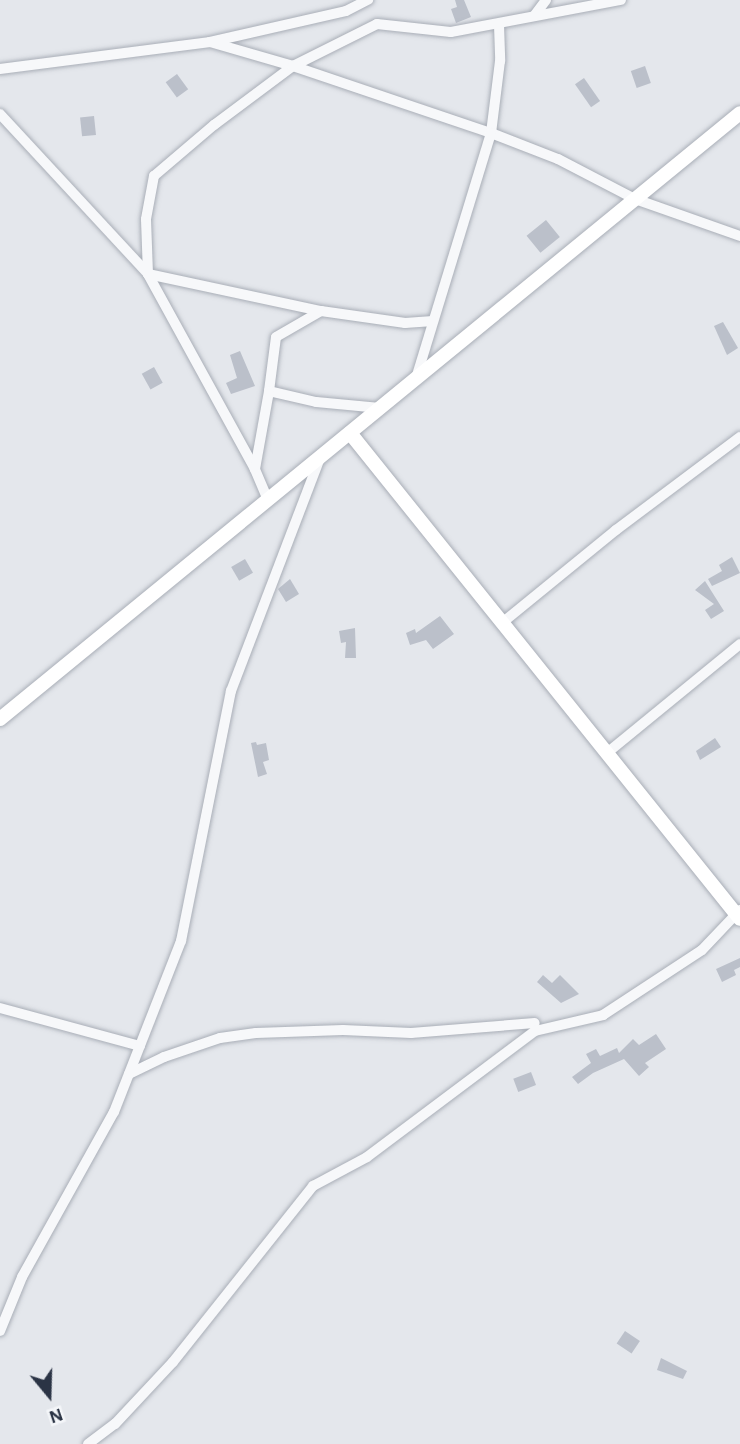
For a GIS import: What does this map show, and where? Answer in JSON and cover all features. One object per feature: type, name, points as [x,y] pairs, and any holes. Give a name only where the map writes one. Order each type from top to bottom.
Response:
[{"type":"street","points":[[0,69],[210,42],[346,11],[368,0]]},
{"type":"street","points":[[534,16],[546,0]]},
{"type":"street","points":[[148,274],[146,219],[154,176],[214,125],[293,66],[377,24],[451,32],[621,0]]},
{"type":"street","points":[[415,379],[492,133],[500,61],[499,25]]},
{"type":"street","points":[[210,42],[293,66],[492,133],[558,159],[635,199],[740,236]]},
{"type":"street","points":[[0,719],[740,113]]},
{"type":"street","points":[[0,114],[148,274],[255,469],[268,499]]},
{"type":"street","points":[[148,274],[321,310],[405,323],[433,321]]},
{"type":"street","points":[[255,469],[276,337],[321,310]]},
{"type":"street","points":[[269,391],[316,402],[380,408]]},
{"type":"street","points":[[88,1444],[115,1424],[173,1362],[313,1186],[367,1157],[535,1031],[603,1014],[702,950],[738,914],[350,433]]},
{"type":"street","points":[[502,623],[616,530],[740,437]]},
{"type":"street","points":[[0,1331],[22,1277],[114,1112],[181,941],[231,691],[320,457]]},
{"type":"street","points":[[607,753],[740,644]]},
{"type":"street","points":[[0,1008],[140,1046]]},
{"type":"street","points":[[129,1074],[164,1057],[220,1038],[257,1033],[343,1030],[411,1033],[535,1023]]},
{"type":"building","points":[[455,0],[464,0],[471,17],[456,23],[451,9],[457,7]]},
{"type":"building","points":[[645,66],[651,83],[637,88],[631,71]]},
{"type":"building","points":[[177,74],[188,89],[177,98],[166,82]]},
{"type":"building","points":[[584,78],[600,101],[591,107],[575,84]]},
{"type":"building","points":[[94,116],[96,135],[82,136],[80,117]]},
{"type":"building","points":[[546,220],[560,237],[540,253],[527,236]]},
{"type":"building","points":[[723,322],[738,348],[727,355],[714,326]]},
{"type":"building","points":[[240,351],[255,386],[231,394],[226,383],[237,378],[230,355]]},
{"type":"building","points":[[154,367],[163,383],[150,390],[142,374]]},
{"type":"building","points":[[732,557],[740,573],[712,586],[708,579],[722,571],[719,565]]},
{"type":"building","points":[[245,559],[253,573],[239,581],[231,567]]},
{"type":"building","points":[[290,579],[299,594],[286,602],[278,589]]},
{"type":"building","points":[[705,581],[724,611],[711,619],[705,610],[714,604],[695,590]]},
{"type":"building","points":[[440,616],[454,634],[433,649],[426,640],[410,645],[406,633],[415,629],[416,633]]},
{"type":"building","points":[[355,628],[356,658],[345,658],[346,642],[341,643],[339,631]]},
{"type":"building","points":[[715,738],[721,747],[700,760],[696,751]]},
{"type":"building","points":[[256,742],[257,745],[266,743],[269,760],[263,762],[267,774],[258,777],[251,743]]},
{"type":"building","points":[[740,958],[740,967],[734,970],[736,975],[722,982],[716,969]]},
{"type":"building","points":[[543,975],[552,983],[560,975],[579,994],[561,1003],[537,982]]},
{"type":"building","points":[[656,1034],[666,1049],[645,1063],[649,1067],[639,1076],[624,1059],[593,1073],[578,1084],[572,1077],[591,1063],[586,1054],[596,1049],[600,1056],[617,1048],[619,1053],[633,1039],[639,1045]]},
{"type":"building","points":[[531,1072],[536,1085],[518,1092],[513,1079]]},
{"type":"building","points":[[625,1331],[640,1341],[632,1354],[617,1343]]},
{"type":"building","points":[[661,1358],[687,1371],[683,1379],[657,1370]]}]
